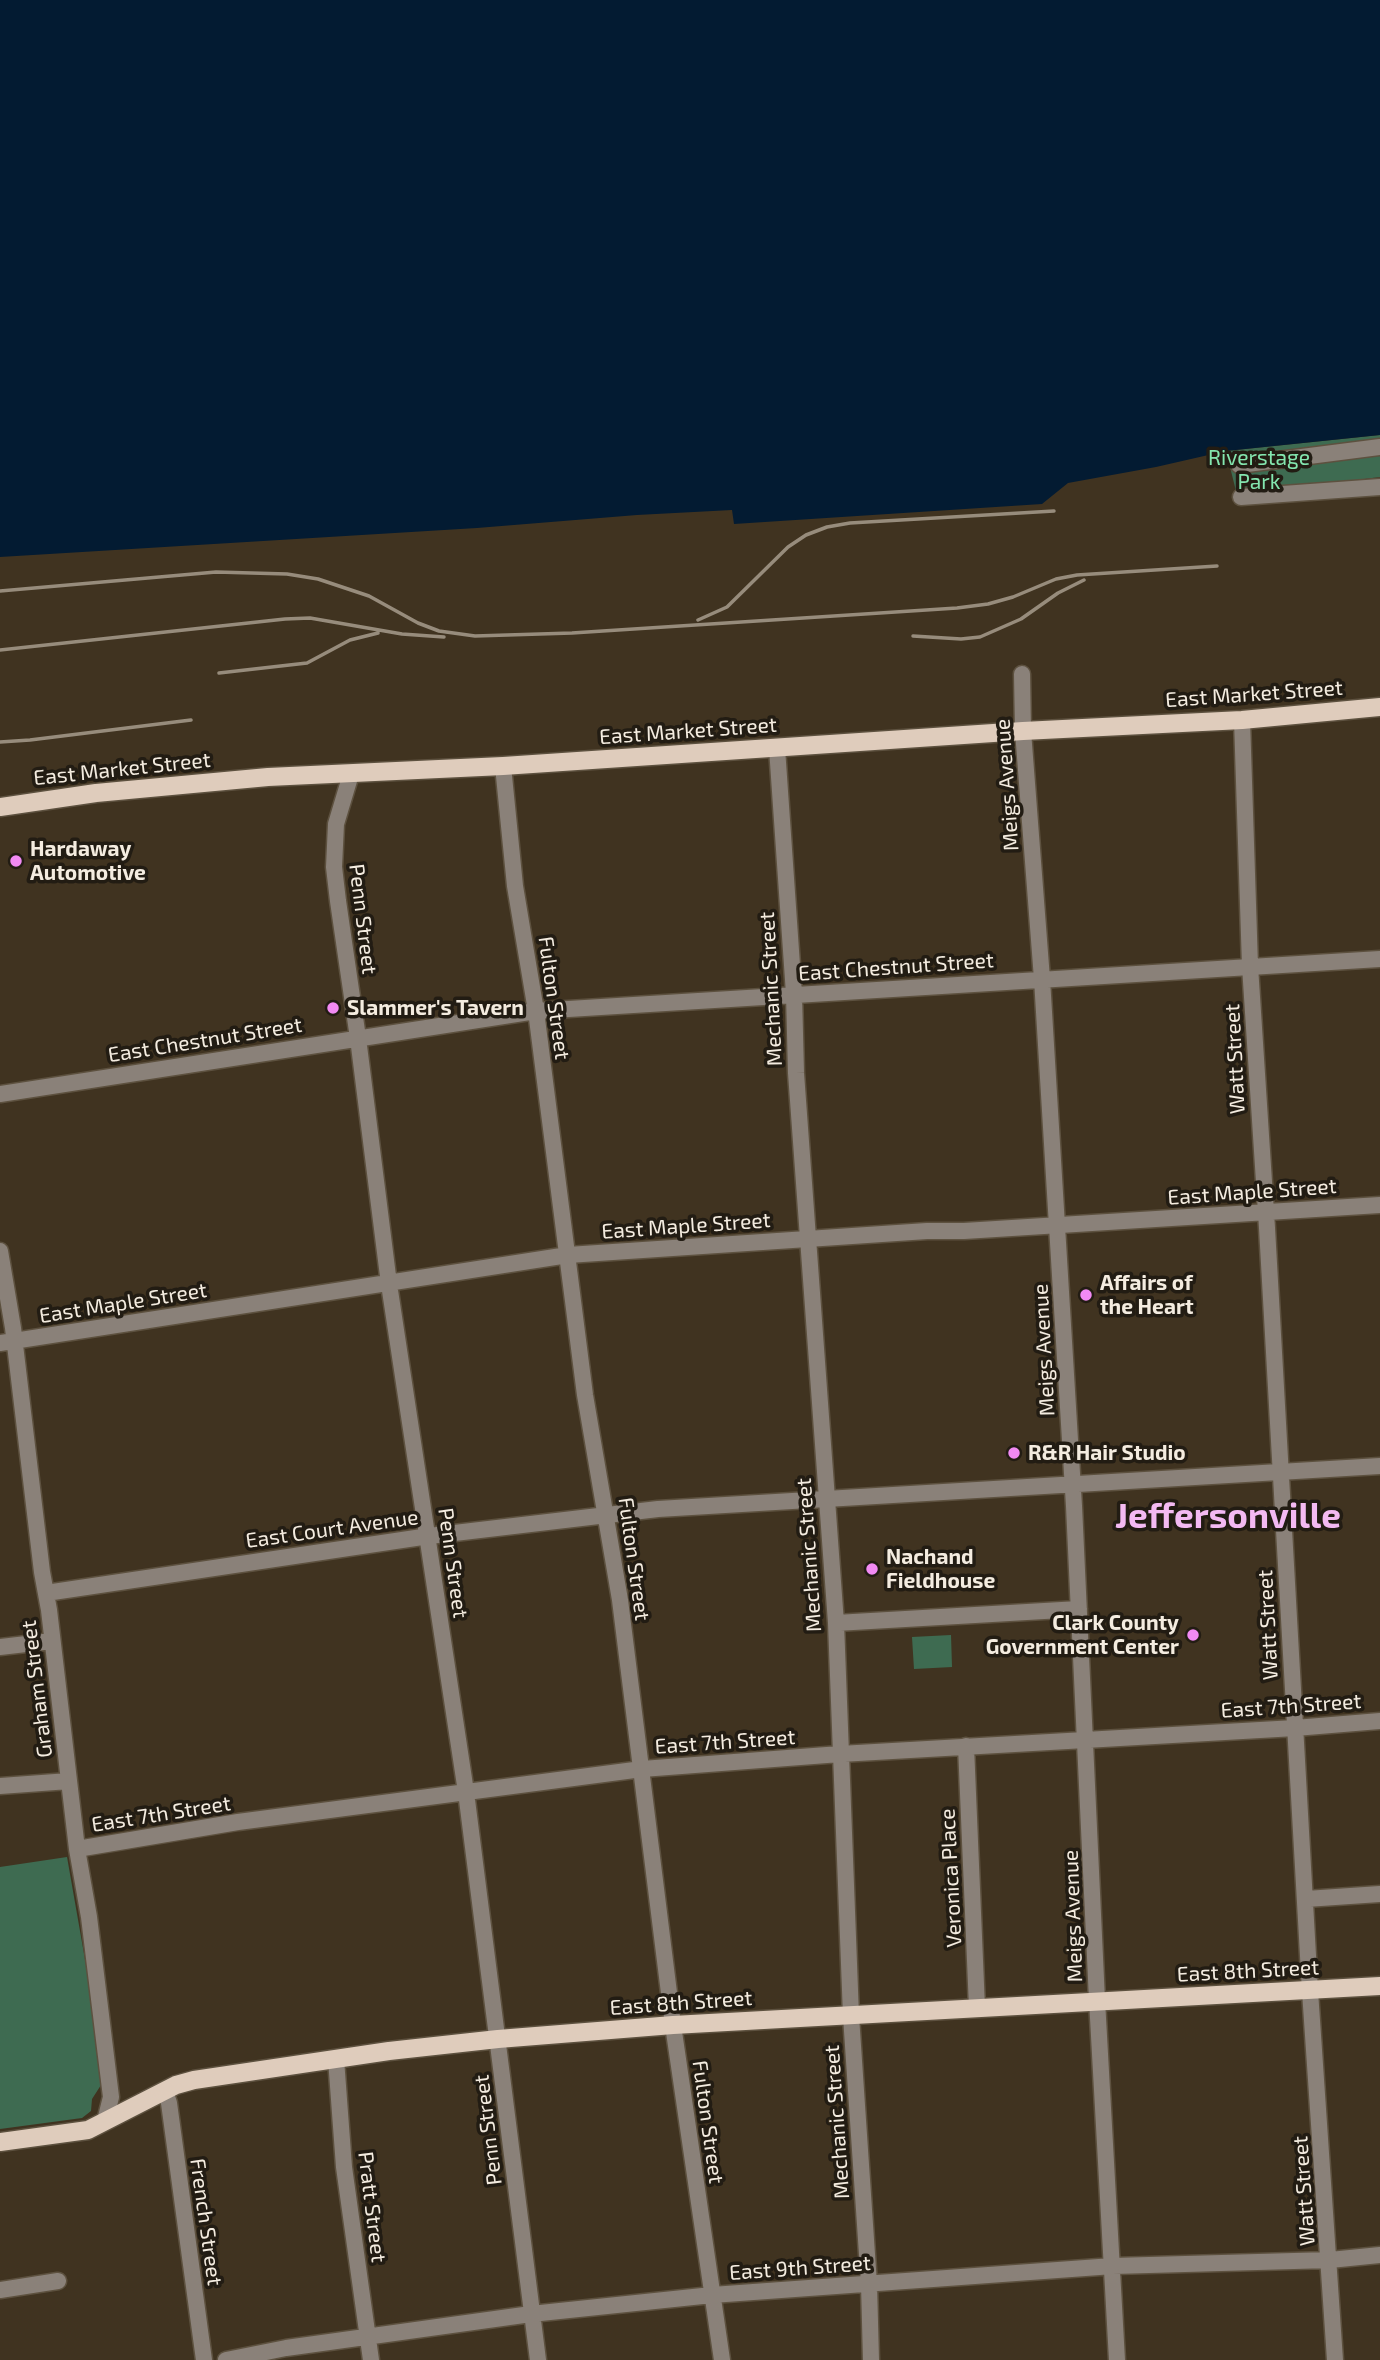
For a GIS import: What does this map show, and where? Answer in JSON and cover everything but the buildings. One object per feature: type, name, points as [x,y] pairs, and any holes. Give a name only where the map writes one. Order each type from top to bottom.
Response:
[{"type":"main road","name":"East Market Street","points":[[0,807],[96,793],[268,777],[1242,720],[1380,707]]},
{"type":"main road","name":"East 8th Street","points":[[0,2142],[88,2130],[165,2091],[194,2080],[498,2039],[673,2025],[1380,1986]]},
{"type":"street","points":[[1239,465],[1380,447]]},
{"type":"street","points":[[1241,497],[1380,487]]},
{"type":"street","name":"Meigs Avenue","points":[[1022,674],[1023,731],[1042,979],[1073,1485],[1117,2360]]},
{"type":"street","name":"Watt Street","points":[[1242,720],[1250,967],[1310,1991],[1335,2360]]},
{"type":"street","name":"Mechanic Street","points":[[777,748],[796,1073],[835,1623],[851,2016],[869,2284],[871,2360]]},
{"type":"street","name":"Fulton Street","points":[[503,765],[515,886],[536,1011],[585,1395],[607,1515],[642,1769],[673,2025],[722,2360]]},
{"type":"street","name":"Penn Street","points":[[351,774],[336,824],[334,867],[389,1284],[466,1792],[538,2360]]},
{"type":"street","name":"East Chestnut Street","points":[[0,1094],[536,1011],[1380,958]]},
{"type":"street","name":"East Maple Street","points":[[7,1342],[568,1255],[1380,1205]]},
{"type":"street","name":"Graham Street","points":[[0,1251],[7,1342],[46,1593],[111,2097],[105,2121]]},
{"type":"street","name":"East Court Avenue","points":[[46,1593],[429,1536],[658,1509],[1380,1466]]},
{"type":"street","points":[[835,1623],[1079,1609]]},
{"type":"street","points":[[0,1647],[52,1641]]},
{"type":"street","name":"East 7th Street","points":[[77,1849],[238,1822],[642,1769],[840,1754],[1380,1721]]},
{"type":"street","name":"Veronica Place","points":[[966,1746],[977,2008]]},
{"type":"street","points":[[0,1786],[69,1781]]},
{"type":"street","points":[[1306,1899],[1380,1894]]},
{"type":"street","name":"Pratt Street","points":[[336,2059],[344,2167],[371,2360]]},
{"type":"street","name":"French Street","points":[[165,2091],[169,2103],[204,2360]]},
{"type":"street","name":"East 9th Street","points":[[226,2360],[286,2348],[531,2314],[712,2295],[1113,2266],[1330,2260],[1380,2255]]},
{"type":"street","points":[[0,2290],[58,2281]]},
{"type":"green space","name":"Riverstage Park","points":[[1380,435],[1380,477],[1237,495],[1226,451]]},
{"type":"green space","points":[[951,1635],[952,1667],[914,1669],[912,1637]]},
{"type":"green space","points":[[67,1857],[90,1988],[101,2085],[92,2099],[91,2111],[82,2118],[0,2129],[0,1867]]},
{"type":"water","points":[[0,0],[1380,0],[1380,435],[1226,451],[1068,483],[1042,504],[734,524],[732,510],[0,557]]},
{"type":"railway","points":[[698,620],[727,607],[788,547],[806,535],[827,527],[850,523],[1054,511]]},
{"type":"railway","points":[[0,591],[216,572],[287,574],[318,579],[369,596],[418,623],[439,631],[475,636],[572,633],[957,608],[988,604],[1056,579],[1077,575],[1217,566]]},
{"type":"railway","points":[[913,636],[961,639],[980,637],[1021,619],[1058,593],[1084,580]]},
{"type":"railway","points":[[0,650],[310,618],[402,634],[444,637]]},
{"type":"railway","points":[[219,673],[307,663],[350,640],[378,633]]},
{"type":"railway","points":[[0,742],[191,720]]},
{"type":"place","name":"Hardaway Automotive","points":[[16,861]]},
{"type":"place","name":"Slammer's Tavern","points":[[333,1008]]},
{"type":"place","name":"Affairs of the Heart","points":[[1086,1295]]},
{"type":"place","name":"R&R Hair Studio","points":[[1014,1453]]},
{"type":"place","name":"Nachand Fieldhouse","points":[[872,1569]]},
{"type":"place","name":"Clark County Government Center","points":[[1193,1635]]},
{"type":"district","name":"Jeffersonville","points":[[1228,1516]]}]
